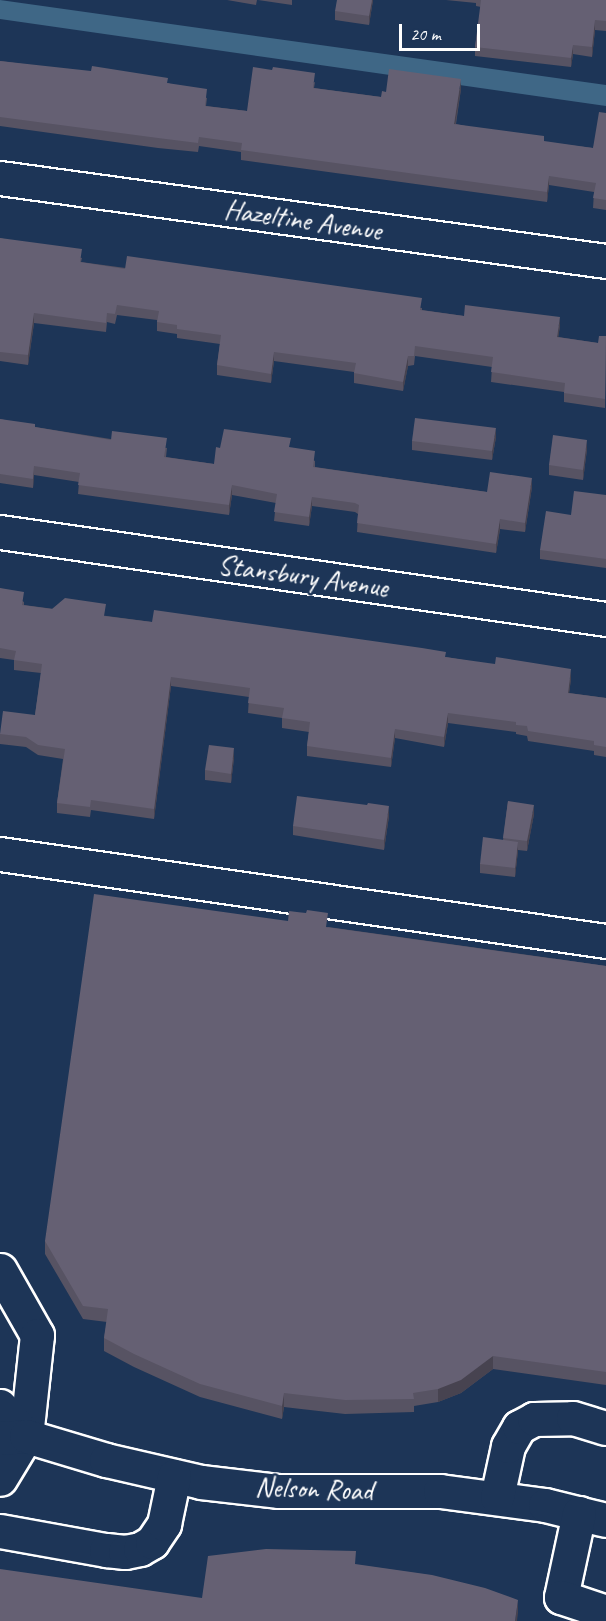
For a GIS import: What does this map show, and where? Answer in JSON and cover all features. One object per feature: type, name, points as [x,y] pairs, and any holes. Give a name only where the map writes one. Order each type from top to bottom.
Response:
[{"type":"street","name":"Hazeltine Avenue","points":[[0,178],[606,261]]},
{"type":"street","name":"Stansbury Avenue","points":[[0,532],[606,619]]},
{"type":"street","points":[[0,854],[606,941]]},
{"type":"street","points":[[0,1270],[37,1335],[13,1437],[0,1479]]},
{"type":"street","points":[[0,1406],[13,1437]]},
{"type":"street","points":[[497,1497],[508,1446],[519,1427],[534,1419],[573,1418],[606,1428]]},
{"type":"street","name":"Nelson Road","points":[[13,1437],[201,1482],[279,1491],[440,1491],[497,1497],[592,1517]]},
{"type":"street","points":[[0,1531],[106,1550],[125,1552],[140,1549],[152,1542],[164,1524],[174,1476]]},
{"type":"street","points":[[592,1517],[561,1597],[606,1612]]},
{"type":"water","points":[[0,0],[606,85],[606,106],[0,19]]},
{"type":"building","points":[[337,0],[372,0],[369,16],[335,11]]},
{"type":"building","points":[[481,0],[606,0],[606,21],[595,20],[592,47],[573,45],[571,58],[475,47]]},
{"type":"building","points":[[0,61],[91,71],[92,66],[168,78],[167,83],[207,89],[205,106],[247,111],[253,67],[272,70],[273,67],[315,73],[313,88],[381,97],[382,91],[386,92],[389,69],[461,79],[454,124],[544,136],[544,141],[593,148],[599,112],[606,113],[606,200],[593,198],[596,183],[549,176],[547,192],[241,150],[242,143],[199,137],[198,143],[0,117]]},
{"type":"building","points":[[0,238],[82,249],[80,262],[125,269],[127,256],[422,298],[420,310],[464,316],[465,305],[560,317],[557,337],[598,343],[599,336],[606,336],[605,399],[564,393],[565,383],[491,372],[493,357],[415,346],[414,356],[408,356],[403,382],[354,373],[356,363],[274,352],[271,374],[217,365],[221,335],[177,329],[177,325],[157,322],[159,311],[117,305],[115,314],[107,313],[106,323],[34,313],[28,355],[0,352]]},
{"type":"building","points":[[415,418],[496,428],[492,451],[412,441]]},
{"type":"building","points":[[0,419],[111,440],[112,431],[167,438],[164,457],[214,464],[216,447],[220,448],[224,429],[291,438],[289,447],[315,451],[313,467],[487,492],[490,472],[532,478],[525,523],[500,519],[496,544],[357,523],[359,505],[355,503],[312,497],[309,517],[274,512],[277,494],[232,485],[229,505],[78,485],[80,473],[34,466],[33,479],[0,474]]},
{"type":"building","points":[[553,435],[587,440],[583,470],[549,465]]},
{"type":"building","points":[[574,491],[606,495],[606,559],[540,550],[546,511],[571,515]]},
{"type":"building","points":[[0,588],[24,592],[22,605],[52,609],[65,598],[106,604],[104,616],[152,622],[154,610],[422,648],[446,652],[445,657],[495,664],[496,657],[571,669],[568,693],[606,698],[606,747],[594,745],[594,741],[528,731],[527,726],[516,725],[516,722],[448,713],[444,737],[395,729],[391,758],[307,746],[310,722],[282,718],[284,708],[248,703],[250,688],[171,677],[154,809],[91,800],[90,807],[57,803],[65,749],[38,745],[26,737],[0,734],[3,711],[35,715],[42,664],[14,660],[16,651],[0,648]]},
{"type":"building","points":[[209,745],[234,748],[231,774],[205,770]]},
{"type":"building","points":[[297,796],[389,806],[384,840],[293,826]]},
{"type":"building","points":[[508,801],[534,805],[527,841],[503,838]]},
{"type":"building","points":[[483,837],[518,842],[515,868],[480,864]]},
{"type":"building","points":[[94,894],[288,921],[289,911],[306,913],[307,910],[328,913],[326,927],[606,966],[606,1372],[493,1356],[461,1380],[438,1389],[413,1393],[414,1399],[345,1400],[284,1393],[282,1406],[200,1384],[104,1338],[108,1309],[83,1306],[45,1241]]},
{"type":"building","points":[[266,1549],[356,1551],[355,1564],[432,1575],[485,1588],[518,1600],[515,1621],[0,1621],[0,1569],[202,1598],[208,1556]]}]
